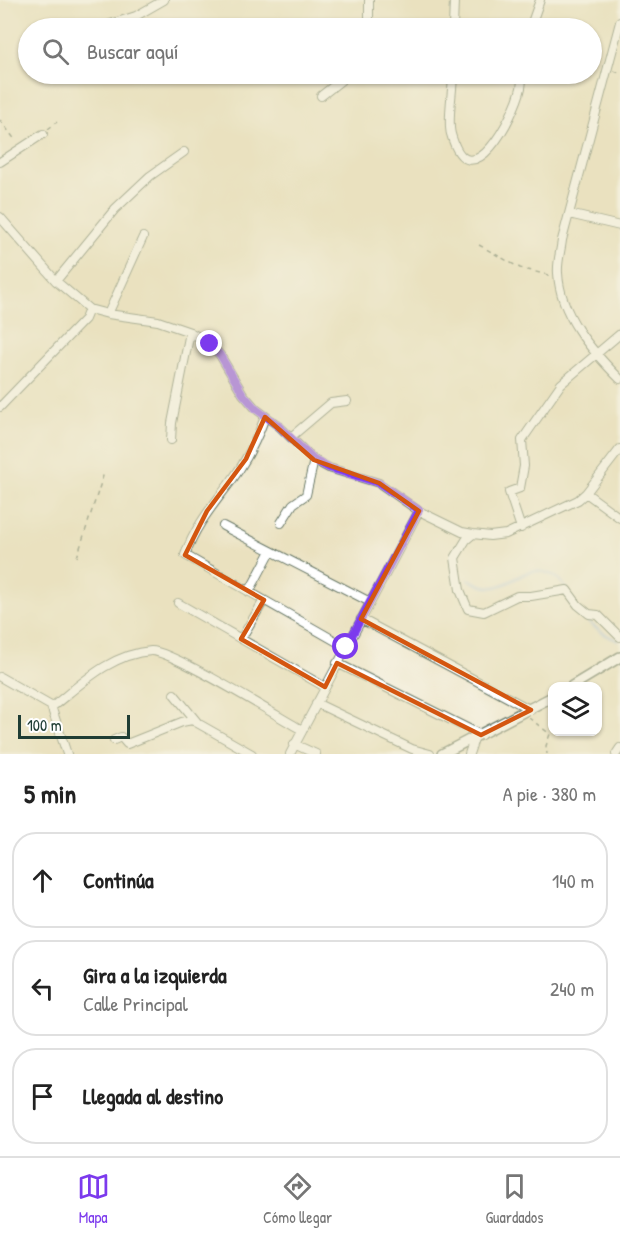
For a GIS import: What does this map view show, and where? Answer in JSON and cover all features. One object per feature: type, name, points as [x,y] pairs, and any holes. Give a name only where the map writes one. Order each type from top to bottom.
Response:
[{"type":"main road","points":[[580,682],[620,657]]},
{"type":"main road","points":[[442,754],[548,699]]},
{"type":"street","points":[[130,18],[164,0]]},
{"type":"street","points":[[369,0],[369,18]]},
{"type":"street","points":[[453,18],[454,0]]},
{"type":"street","points":[[534,18],[540,0]]},
{"type":"street","points":[[620,22],[562,240],[559,276],[563,303],[596,355],[620,379]]},
{"type":"street","points":[[321,96],[336,84]]},
{"type":"street","points":[[452,84],[450,132],[458,152],[466,159],[472,160],[480,158],[487,152],[502,131],[521,84]]},
{"type":"street","points":[[0,162],[43,134]]},
{"type":"street","points":[[56,281],[115,209],[150,176],[184,152]]},
{"type":"street","points":[[569,214],[620,226]]},
{"type":"street","points":[[1,221],[56,281],[89,309],[158,321],[190,332],[210,344],[220,355],[243,394],[256,409],[291,437],[314,460],[329,468],[379,483],[419,510],[462,532],[490,536],[506,534],[578,500],[620,449]]},
{"type":"street","points":[[108,314],[143,237]]},
{"type":"street","points":[[0,407],[85,319],[89,309]]},
{"type":"street","points":[[171,440],[172,423],[190,332]]},
{"type":"street","points":[[522,528],[509,492],[520,488],[524,466],[522,440],[561,384],[620,334]]},
{"type":"street","points":[[291,437],[332,403],[347,401]]},
{"type":"street","points":[[265,417],[246,459],[207,512],[185,555],[346,647]]},
{"type":"street","points":[[280,523],[293,504],[306,495],[314,460]]},
{"type":"street","points":[[586,493],[620,518]]},
{"type":"street","points":[[290,754],[419,510]]},
{"type":"street","points":[[223,526],[370,602]]},
{"type":"street","points":[[473,534],[466,540],[455,558],[460,590],[468,609],[484,612],[517,596],[566,590],[578,605],[589,614],[598,615],[620,637]]},
{"type":"street","points":[[249,592],[271,551]]},
{"type":"street","points":[[241,639],[264,600]]},
{"type":"street","points":[[178,603],[325,687]]},
{"type":"street","points":[[361,619],[527,712]]},
{"type":"street","points":[[52,707],[108,663],[137,653],[154,651],[165,653],[302,730]]},
{"type":"street","points":[[338,663],[478,737],[469,754]]},
{"type":"street","points":[[0,677],[52,707],[67,754]]},
{"type":"street","points":[[174,694],[198,723]]},
{"type":"street","points":[[316,703],[412,749],[430,754]]},
{"type":"street","points":[[114,740],[121,737],[127,744],[192,720],[252,754]]},
{"type":"street","points":[[294,744],[316,754]]},
{"type":"street","points":[[616,754],[620,748]]},
{"type":"path","points":[[0,120],[24,148]]},
{"type":"path","points":[[43,134],[57,122]]},
{"type":"path","points":[[479,245],[520,268],[539,274],[559,276]]},
{"type":"path","points":[[77,557],[104,473]]},
{"type":"path","points":[[527,712],[550,734],[546,746],[547,754]]},
{"type":"highlighted area","points":[[265,417],[314,460],[379,483],[419,511],[361,619],[531,710],[481,735],[337,663],[325,687],[241,639],[264,600],[185,555],[207,511],[246,459]]},
{"type":"waterway","points":[[468,579],[484,586],[495,587],[526,573],[538,571],[555,576],[566,589]]},
{"type":"waterway","points":[[572,603],[592,625],[618,640]]},
{"type":"route","points":[[210,344],[220,355],[243,394],[256,409],[279,426],[314,460],[329,468],[379,483],[419,510],[346,647]]}]
